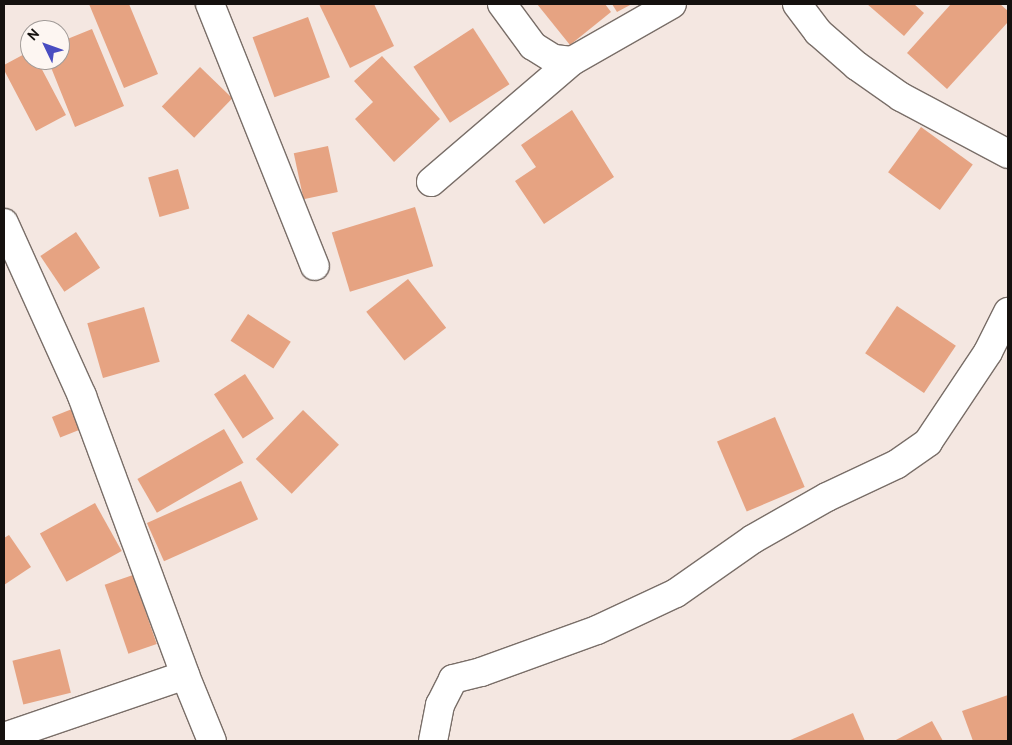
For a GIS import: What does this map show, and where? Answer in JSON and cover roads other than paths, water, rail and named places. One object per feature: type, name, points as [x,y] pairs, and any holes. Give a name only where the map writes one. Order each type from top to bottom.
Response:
[{"type":"street","points":[[210,4],[315,266]]},
{"type":"street","points":[[502,4],[533,46],[554,59],[572,61]]},
{"type":"street","points":[[431,182],[572,61],[672,4]]},
{"type":"street","points":[[797,4],[818,32],[857,66],[901,96],[1008,154]]},
{"type":"street","points":[[8,242],[82,396],[184,675],[212,741]]},
{"type":"street","points":[[433,741],[440,705],[453,679],[597,630],[676,593],[753,539],[827,497],[897,464],[928,442],[988,352],[1008,312]]},
{"type":"street","points":[[4,737],[184,675]]}]
